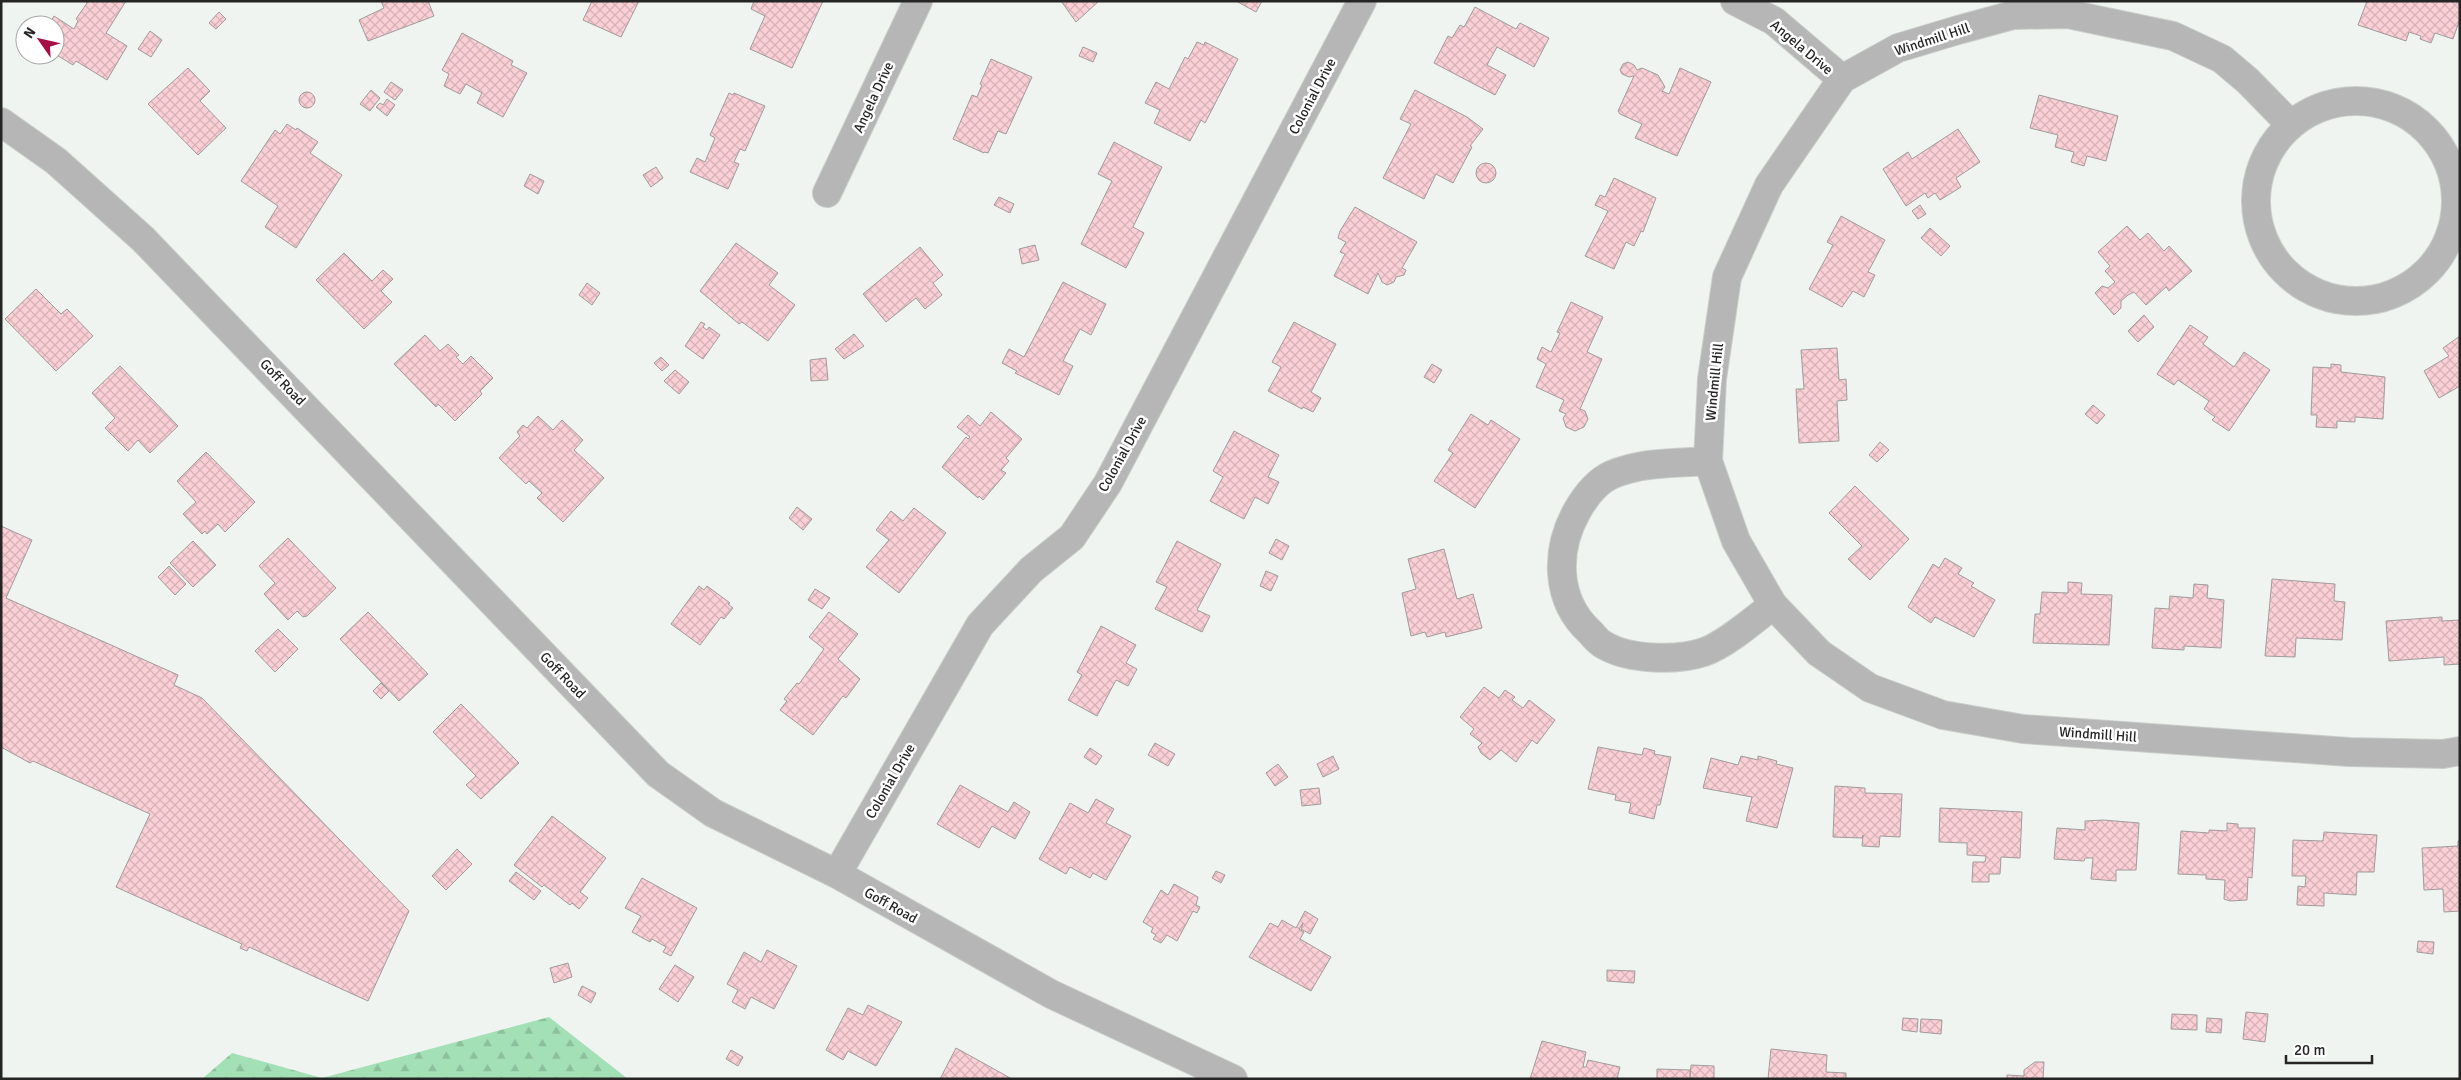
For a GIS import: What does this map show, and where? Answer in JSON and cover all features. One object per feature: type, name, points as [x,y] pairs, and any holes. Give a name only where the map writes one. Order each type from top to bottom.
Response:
[{"type":"street","name":"Angela Drive","points":[[828,193],[918,1]]},
{"type":"street","name":"Colonial Drive","points":[[837,874],[980,625],[1031,570],[1072,537],[1108,483],[1362,1]]},
{"type":"street","name":"Angela Drive","points":[[1735,1],[1774,21],[1842,79]]},
{"type":"street","name":"Windmill Hill","points":[[2290,124],[2222,59],[2173,36],[2068,14],[2013,14],[1898,48],[1842,79],[1769,184],[1727,277],[1712,379],[1708,461],[1736,541],[1773,605],[1819,653],[1870,688],[1943,715],[2022,729],[2339,751],[2444,754],[2460,751]]},
{"type":"street","points":[[2376,101],[2417,119],[2446,153],[2457,197],[2449,242],[2422,278],[2382,299],[2337,300],[2295,282],[2266,248],[2255,204],[2264,160],[2290,124],[2330,103],[2376,101]]},
{"type":"street","name":"Goff Road","points":[[1,122],[56,161],[96,194],[155,251],[658,774],[713,813],[837,874],[1051,994],[1233,1079]]},
{"type":"street","points":[[1708,461],[1638,467],[1609,476],[1587,494],[1568,527],[1560,561],[1566,600],[1579,622],[1604,645],[1640,656],[1677,658],[1705,652],[1773,605]]},
{"type":"green space","points":[[549,1017],[628,1079],[202,1079],[232,1053],[322,1078]]},
{"type":"building","points":[[85,1],[126,1],[106,33],[127,46],[107,80],[76,61],[73,65],[65,60],[65,23],[74,29],[78,21],[76,19],[87,3]]},
{"type":"building","points":[[381,1],[428,1],[434,16],[368,41],[359,20],[384,8]]},
{"type":"building","points":[[592,1],[639,1],[621,37],[583,20]]},
{"type":"building","points":[[754,1],[823,1],[792,68],[750,49],[765,16],[751,9]]},
{"type":"building","points":[[1061,1],[1099,1],[1076,22]]},
{"type":"building","points":[[1236,1],[1262,1],[1256,12]]},
{"type":"building","points":[[2367,1],[2459,1],[2460,19],[2453,39],[2435,33],[2431,43],[2420,39],[2421,36],[2409,32],[2406,41],[2358,25]]},
{"type":"building","points":[[1475,7],[1516,29],[1520,23],[1549,38],[1534,67],[1497,47],[1487,65],[1506,75],[1495,95],[1434,63],[1448,36],[1452,38],[1460,25],[1464,27]]},
{"type":"building","points":[[219,12],[226,19],[216,29],[209,23]]},
{"type":"building","points":[[150,31],[162,40],[151,57],[138,49]]},
{"type":"building","points":[[462,33],[513,61],[511,65],[527,73],[503,117],[477,103],[482,93],[466,84],[460,94],[444,86],[449,74],[442,70]]},
{"type":"building","points":[[1197,42],[1204,45],[1205,42],[1238,59],[1205,123],[1201,120],[1190,141],[1154,123],[1160,110],[1145,103],[1156,82],[1169,89],[1185,57],[1188,59]]},
{"type":"building","points":[[1083,47],[1097,53],[1093,62],[1079,56]]},
{"type":"building","points":[[991,59],[1032,77],[1006,134],[998,131],[988,153],[984,153],[953,139],[972,95],[977,97],[982,85],[980,84]]},
{"type":"building","points":[[1628,62],[1634,65],[1637,70],[1642,68],[1658,75],[1665,87],[1662,91],[1669,94],[1680,68],[1711,82],[1677,156],[1635,138],[1642,124],[1620,114],[1618,111],[1634,76],[1629,77],[1622,74],[1620,70],[1623,64]]},
{"type":"building","points":[[188,68],[210,91],[200,101],[226,128],[198,155],[148,104]]},
{"type":"building","points":[[391,82],[403,90],[395,100],[384,92]]},
{"type":"building","points":[[371,90],[380,98],[370,111],[360,104]]},
{"type":"building","points":[[1415,90],[1467,117],[1483,129],[1470,146],[1472,147],[1453,183],[1436,174],[1424,199],[1383,178],[1411,124],[1400,119]]},
{"type":"building","points":[[307,92],[315,100],[307,108],[299,100]]},
{"type":"building","points":[[729,93],[733,95],[734,93],[765,106],[745,151],[740,149],[734,162],[739,164],[728,189],[690,172],[697,158],[705,162],[715,138],[710,135]]},
{"type":"building","points":[[2039,95],[2118,116],[2106,161],[2087,156],[2084,166],[2071,162],[2074,152],[2055,147],[2058,135],[2030,128]]},
{"type":"building","points":[[387,99],[395,105],[387,116],[376,107],[380,103],[383,105]]},
{"type":"building","points":[[287,124],[296,130],[297,128],[318,142],[310,153],[342,175],[296,248],[265,227],[278,206],[241,181],[275,130],[280,134]]},
{"type":"building","points":[[1958,129],[1980,162],[1956,178],[1961,187],[1940,200],[1935,193],[1928,198],[1925,193],[1906,206],[1883,169],[1908,152],[1912,159]]},
{"type":"building","points":[[1114,142],[1162,167],[1133,227],[1144,233],[1126,268],[1081,244],[1112,181],[1098,174]]},
{"type":"building","points":[[1482,163],[1490,163],[1496,169],[1496,177],[1490,183],[1482,183],[1476,177],[1476,169]]},
{"type":"building","points":[[656,167],[663,178],[651,187],[643,175]]},
{"type":"building","points":[[530,174],[544,181],[538,194],[524,186]]},
{"type":"building","points":[[1614,178],[1656,198],[1643,232],[1641,231],[1634,246],[1626,242],[1614,269],[1585,256],[1608,211],[1595,205],[1600,195],[1605,197]]},
{"type":"building","points":[[999,197],[1014,204],[1010,213],[994,205]]},
{"type":"building","points":[[1920,205],[1926,214],[1918,219],[1912,211]]},
{"type":"building","points":[[1355,207],[1417,242],[1402,268],[1406,270],[1404,275],[1396,277],[1394,282],[1387,285],[1382,282],[1378,273],[1368,294],[1334,276],[1345,254],[1340,252],[1346,242],[1338,238],[1340,231]]},
{"type":"building","points":[[1841,216],[1885,240],[1868,272],[1875,275],[1864,297],[1853,291],[1842,307],[1809,289],[1833,245],[1827,242]]},
{"type":"building","points":[[2127,226],[2140,240],[2148,233],[2164,251],[2169,246],[2192,271],[2169,291],[2166,287],[2146,305],[2134,292],[2128,295],[2121,301],[2121,308],[2114,315],[2095,293],[2102,286],[2108,288],[2115,282],[2105,271],[2110,266],[2098,252]]},
{"type":"building","points":[[1930,228],[1950,246],[1941,256],[1921,238]]},
{"type":"building","points":[[736,243],[778,273],[769,285],[795,305],[768,341],[742,322],[739,324],[700,291]]},
{"type":"building","points":[[1035,245],[1039,260],[1022,264],[1019,249]]},
{"type":"building","points":[[920,247],[943,275],[933,283],[942,295],[925,309],[916,298],[886,322],[863,294]]},
{"type":"building","points":[[344,253],[372,281],[383,270],[393,279],[381,291],[392,302],[364,329],[316,280]]},
{"type":"building","points":[[1063,282],[1106,304],[1091,335],[1080,329],[1063,361],[1073,366],[1059,395],[1015,373],[1017,371],[1002,363],[1009,349],[1024,357]]},
{"type":"building","points":[[587,283],[600,293],[592,305],[579,295]]},
{"type":"building","points":[[36,289],[61,314],[67,309],[93,336],[56,371],[5,319]]},
{"type":"building","points":[[1571,302],[1603,317],[1587,352],[1602,359],[1580,409],[1585,411],[1588,419],[1584,427],[1575,431],[1566,427],[1563,418],[1566,414],[1559,411],[1564,400],[1536,387],[1546,364],[1537,359],[1542,347],[1551,352],[1560,333],[1557,332]]},
{"type":"building","points":[[2144,315],[2154,327],[2138,342],[2128,331]]},
{"type":"building","points":[[701,322],[705,324],[703,327],[707,330],[709,327],[720,335],[703,359],[685,346]]},
{"type":"building","points":[[1294,322],[1336,344],[1311,392],[1321,398],[1313,412],[1303,407],[1302,409],[1268,391],[1281,367],[1272,362]]},
{"type":"building","points":[[2190,325],[2208,337],[2203,344],[2234,367],[2244,352],[2270,370],[2229,431],[2212,420],[2215,417],[2204,409],[2209,401],[2178,380],[2174,385],[2157,374]]},
{"type":"building","points":[[854,334],[864,346],[844,359],[835,349]]},
{"type":"building","points":[[425,335],[440,351],[448,344],[459,355],[456,357],[463,364],[471,356],[493,378],[480,391],[482,394],[455,421],[438,404],[436,407],[394,364]]},
{"type":"building","points":[[2460,336],[2460,386],[2439,398],[2424,371],[2449,356],[2443,348]]},
{"type":"building","points":[[1837,348],[1839,380],[1846,379],[1847,400],[1837,401],[1839,441],[1799,443],[1796,389],[1804,389],[1801,350]]},
{"type":"building","points":[[661,357],[669,365],[662,371],[654,363]]},
{"type":"building","points":[[826,358],[828,380],[811,381],[810,360]]},
{"type":"building","points":[[1432,364],[1442,370],[1434,383],[1424,377]]},
{"type":"building","points":[[2331,364],[2341,365],[2341,372],[2385,377],[2383,419],[2355,417],[2355,422],[2337,421],[2337,428],[2316,427],[2317,415],[2311,415],[2313,367],[2331,368]]},
{"type":"building","points":[[120,366],[178,426],[150,453],[138,440],[128,451],[105,428],[115,418],[92,393]]},
{"type":"building","points":[[675,370],[689,382],[679,394],[664,381]]},
{"type":"building","points":[[2093,405],[2105,415],[2097,424],[2085,414]]},
{"type":"building","points":[[991,412],[1022,439],[1006,458],[1009,461],[1001,470],[1006,473],[983,500],[979,496],[978,498],[942,467],[966,437],[968,439],[970,437],[957,427],[968,415],[980,426]]},
{"type":"building","points":[[1471,414],[1488,425],[1491,420],[1520,439],[1475,508],[1434,481],[1453,453],[1448,450]]},
{"type":"building","points":[[538,416],[553,430],[562,420],[583,440],[574,450],[604,478],[563,522],[537,498],[542,493],[529,481],[526,484],[499,458],[520,436],[517,432],[523,425],[527,428]]},
{"type":"building","points":[[1234,431],[1279,455],[1268,477],[1279,482],[1268,504],[1255,497],[1244,519],[1210,501],[1223,477],[1213,471]]},
{"type":"building","points":[[1880,442],[1889,450],[1877,462],[1869,455]]},
{"type":"building","points":[[206,452],[255,502],[225,532],[218,524],[207,534],[205,531],[202,534],[183,514],[196,502],[177,481]]},
{"type":"building","points":[[1855,486],[1909,539],[1870,580],[1848,559],[1862,546],[1829,513]]},
{"type":"building","points":[[797,507],[812,519],[803,530],[789,518]]},
{"type":"building","points":[[914,508],[946,533],[899,593],[866,567],[889,540],[876,530],[891,511],[903,521]]},
{"type":"building","points":[[1,526],[32,540],[6,598],[178,675],[174,685],[202,698],[409,911],[368,1001],[249,947],[247,951],[240,948],[242,944],[116,887],[150,814],[33,761],[30,763],[1,747]]},
{"type":"building","points":[[288,538],[336,588],[307,616],[303,617],[297,611],[288,620],[264,594],[275,583],[259,566]]},
{"type":"building","points":[[1276,539],[1289,546],[1282,560],[1269,553]]},
{"type":"building","points":[[193,541],[216,565],[193,587],[170,563]]},
{"type":"building","points":[[1177,541],[1221,564],[1197,610],[1210,616],[1202,632],[1155,609],[1167,587],[1156,582]]},
{"type":"building","points":[[1444,549],[1457,599],[1473,594],[1482,628],[1446,637],[1445,632],[1427,637],[1425,632],[1411,636],[1402,593],[1416,589],[1408,559]]},
{"type":"building","points":[[1945,558],[1962,568],[1958,574],[1974,583],[1971,586],[1995,600],[1974,637],[1935,617],[1931,623],[1908,607],[1933,564],[1939,568]]},
{"type":"building","points":[[169,566],[186,584],[175,595],[158,577]]},
{"type":"building","points":[[1266,571],[1278,576],[1271,591],[1260,586]]},
{"type":"building","points":[[2272,579],[2335,584],[2334,601],[2345,602],[2342,640],[2296,638],[2295,657],[2265,656]]},
{"type":"building","points":[[2068,582],[2082,583],[2081,594],[2112,595],[2109,645],[2033,643],[2035,614],[2040,614],[2042,592],[2068,593]]},
{"type":"building","points":[[2194,584],[2208,585],[2207,598],[2224,600],[2221,648],[2184,646],[2184,650],[2152,648],[2155,608],[2169,609],[2170,596],[2193,598]]},
{"type":"building","points":[[699,586],[704,590],[707,586],[730,603],[728,604],[733,608],[724,619],[721,617],[700,645],[671,624]]},
{"type":"building","points":[[815,589],[830,598],[822,609],[808,600]]},
{"type":"building","points":[[368,612],[428,674],[399,701],[340,639]]},
{"type":"building","points":[[829,612],[858,634],[838,659],[860,679],[846,698],[843,696],[813,735],[780,710],[787,701],[784,699],[797,683],[799,684],[824,649],[809,637]]},
{"type":"building","points":[[2442,617],[2442,621],[2460,620],[2460,664],[2444,665],[2444,657],[2389,661],[2386,621]]},
{"type":"building","points":[[1101,626],[1136,645],[1126,663],[1137,669],[1128,686],[1116,680],[1097,716],[1068,700],[1082,675],[1077,672]]},
{"type":"building","points":[[278,629],[298,649],[275,672],[255,651]]},
{"type":"building","points":[[381,683],[389,691],[381,699],[373,691]]},
{"type":"building","points":[[1484,687],[1499,698],[1505,690],[1515,697],[1512,700],[1523,708],[1529,700],[1555,720],[1537,744],[1532,740],[1516,762],[1501,750],[1490,760],[1481,753],[1478,747],[1482,743],[1470,734],[1474,729],[1460,717]]},
{"type":"building","points":[[461,704],[519,763],[481,799],[466,785],[476,776],[433,732]]},
{"type":"building","points":[[1155,743],[1175,754],[1168,766],[1148,755]]},
{"type":"building","points":[[1598,747],[1642,755],[1644,748],[1655,751],[1654,754],[1671,757],[1660,805],[1657,805],[1654,819],[1629,813],[1631,803],[1615,800],[1616,795],[1588,789]]},
{"type":"building","points":[[1090,748],[1102,756],[1096,765],[1084,757]]},
{"type":"building","points":[[1333,756],[1339,769],[1323,777],[1317,764]]},
{"type":"building","points":[[1741,756],[1758,760],[1758,756],[1777,761],[1776,764],[1793,768],[1777,828],[1746,821],[1752,797],[1703,788],[1711,758],[1738,765]]},
{"type":"building","points":[[1278,764],[1288,777],[1275,786],[1266,773]]},
{"type":"building","points":[[960,785],[1008,812],[1014,802],[1030,812],[1015,839],[992,826],[979,848],[937,824]]},
{"type":"building","points":[[1835,786],[1865,788],[1865,793],[1902,794],[1900,837],[1880,836],[1879,847],[1862,846],[1863,835],[1862,838],[1833,837]]},
{"type":"building","points":[[1319,788],[1321,804],[1302,806],[1300,790]]},
{"type":"building","points":[[1096,799],[1114,809],[1106,823],[1131,836],[1106,880],[1093,873],[1090,878],[1070,867],[1066,874],[1039,859],[1070,803],[1088,813]]},
{"type":"building","points":[[1940,808],[2022,812],[2020,858],[2001,857],[2000,874],[1989,874],[1989,882],[1972,882],[1973,862],[1985,862],[1986,856],[1967,855],[1967,843],[1939,842]]},
{"type":"building","points":[[552,816],[606,858],[580,892],[588,898],[579,909],[572,903],[570,905],[544,885],[542,887],[514,865]]},
{"type":"building","points":[[2103,820],[2139,823],[2136,870],[2116,870],[2116,881],[2091,879],[2093,858],[2085,858],[2084,861],[2054,859],[2057,828],[2085,830],[2085,821]]},
{"type":"building","points":[[2227,823],[2238,824],[2238,828],[2255,828],[2252,878],[2248,877],[2247,900],[2230,901],[2224,899],[2225,880],[2206,879],[2206,875],[2178,874],[2181,831],[2209,833],[2209,830],[2227,831]]},
{"type":"building","points":[[2324,832],[2377,835],[2374,872],[2357,872],[2356,895],[2324,893],[2324,906],[2297,905],[2298,886],[2305,887],[2306,876],[2292,876],[2293,840],[2323,841]]},
{"type":"building","points":[[2458,841],[2460,841],[2460,911],[2444,912],[2443,889],[2424,890],[2422,848],[2458,846]]},
{"type":"building","points":[[457,849],[472,864],[446,890],[432,876]]},
{"type":"building","points":[[1216,871],[1225,875],[1221,883],[1212,878]]},
{"type":"building","points":[[516,872],[541,891],[534,900],[509,881]]},
{"type":"building","points":[[642,878],[697,908],[671,956],[663,952],[666,947],[652,939],[650,942],[632,932],[641,916],[625,908]]},
{"type":"building","points":[[1174,884],[1198,897],[1196,905],[1200,907],[1197,913],[1193,911],[1177,941],[1167,935],[1161,943],[1153,939],[1156,935],[1151,932],[1153,928],[1143,922],[1161,890],[1168,895]]},
{"type":"building","points":[[1305,911],[1318,919],[1310,934],[1301,929],[1303,923],[1299,929],[1304,932],[1300,939],[1331,957],[1311,991],[1249,957],[1270,923],[1278,927],[1282,920],[1296,928]]},
{"type":"building","points":[[2418,941],[2434,942],[2433,954],[2417,952]]},
{"type":"building","points":[[767,950],[797,966],[774,1009],[751,997],[745,1009],[732,1002],[738,990],[727,984],[744,952],[761,962]]},
{"type":"building","points":[[568,963],[572,977],[554,983],[550,968]]},
{"type":"building","points":[[675,965],[694,977],[678,1002],[659,989]]},
{"type":"building","points":[[1607,970],[1635,971],[1634,983],[1607,981]]},
{"type":"building","points":[[582,986],[596,993],[591,1003],[578,995]]},
{"type":"building","points":[[868,1005],[902,1022],[876,1066],[848,1051],[843,1060],[826,1050],[848,1008],[863,1015]]},
{"type":"building","points":[[2246,1012],[2268,1014],[2265,1042],[2243,1039]]},
{"type":"building","points":[[2172,1014],[2197,1015],[2197,1030],[2171,1029]]},
{"type":"building","points":[[1903,1018],[1918,1019],[1917,1032],[1902,1030]]},
{"type":"building","points":[[2207,1018],[2222,1019],[2221,1033],[2206,1032]]},
{"type":"building","points":[[1921,1019],[1942,1020],[1941,1034],[1920,1032]]},
{"type":"building","points":[[1542,1041],[1586,1052],[1583,1067],[1586,1067],[1588,1060],[1620,1067],[1617,1079],[1530,1079]]},
{"type":"building","points":[[956,1048],[1012,1079],[940,1079]]},
{"type":"building","points":[[1771,1049],[1827,1055],[1826,1072],[1846,1073],[1846,1079],[1768,1079]]},
{"type":"building","points":[[731,1050],[743,1057],[738,1066],[726,1059]]},
{"type":"building","points":[[2035,1062],[2044,1062],[2043,1079],[2007,1079],[2007,1075],[2024,1076],[2024,1070]]},
{"type":"building","points":[[1691,1065],[1714,1066],[1714,1079],[1690,1079]]},
{"type":"building","points":[[1657,1069],[1690,1070],[1690,1079],[1657,1079]]}]
